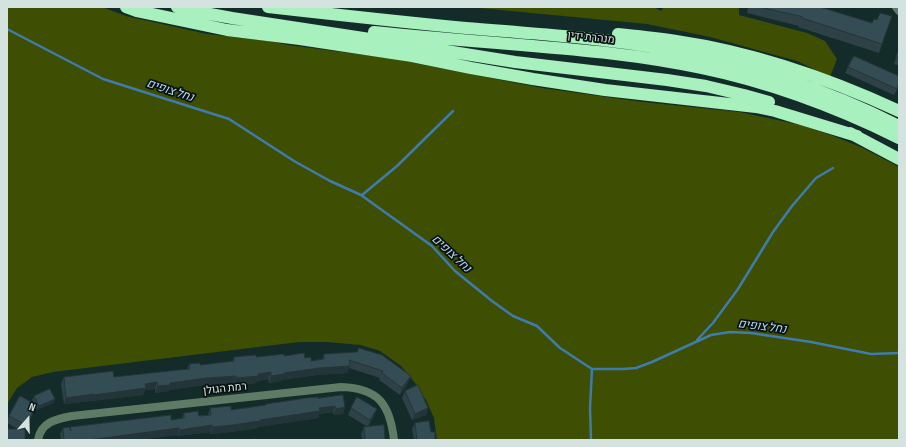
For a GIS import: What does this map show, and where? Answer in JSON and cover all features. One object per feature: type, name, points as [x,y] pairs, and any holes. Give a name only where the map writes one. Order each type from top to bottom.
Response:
[{"type":"highway","points":[[126,7],[151,14],[227,30],[300,39],[412,56],[533,79],[605,90],[756,107],[775,111],[857,136]]},
{"type":"highway","points":[[176,7],[232,18],[514,62],[706,86],[744,95],[816,117],[857,136],[899,159]]},
{"type":"highway","name":"מנהרת ידין","points":[[268,7],[407,23],[622,43],[664,49],[728,62],[780,77],[852,104],[899,126]]},
{"type":"highway","points":[[292,7],[427,17],[675,40],[720,49],[781,65],[848,89],[899,111]]},
{"type":"highway","name":"מנהרת ידין","points":[[267,23],[621,54],[662,60],[740,77],[777,88],[847,114],[899,138]]},
{"type":"street","points":[[896,7],[899,11]]},
{"type":"street","name":"רמת הגולן","points":[[38,440],[40,431],[46,425],[59,419],[72,416],[333,388],[350,388],[366,391],[378,399],[388,412],[391,420],[394,440]]},
{"type":"green space","points":[[7,7],[102,7],[126,16],[207,34],[389,58],[542,88],[643,102],[739,112],[801,125],[863,148],[899,167],[899,440],[437,440],[434,418],[426,400],[419,388],[401,366],[380,351],[361,345],[327,342],[299,342],[53,372],[32,377],[17,388],[7,404]]},
{"type":"green space","points":[[469,7],[654,7],[661,11],[664,7],[739,7],[739,15],[807,33],[825,41],[837,59],[830,77],[797,61],[710,37],[647,24]]},
{"type":"building","points":[[760,7],[820,7],[872,23],[874,19],[877,20],[880,13],[892,16],[882,44],[802,17]]},
{"type":"building","points":[[899,50],[899,58],[896,57]]},
{"type":"building","points":[[854,56],[899,76],[899,84],[897,89],[848,67]]},
{"type":"building","points":[[359,348],[382,355],[411,376],[402,388],[382,373],[383,371],[349,360],[350,366],[319,368],[271,376],[271,372],[258,374],[259,376],[207,378],[158,386],[157,382],[145,384],[146,388],[66,398],[64,377],[113,371],[114,377],[190,369],[189,364],[200,363],[200,365],[234,361],[234,357],[256,355],[256,357],[284,354],[284,356],[304,353],[305,358],[311,357],[311,361],[324,359],[324,354],[357,352]]},
{"type":"building","points":[[418,385],[428,408],[415,414],[405,391]]},
{"type":"building","points":[[50,389],[55,399],[39,406],[34,396]]},
{"type":"building","points":[[343,395],[345,407],[336,409],[335,406],[319,408],[320,411],[233,425],[213,427],[212,425],[180,430],[179,428],[88,440],[64,440],[63,428],[69,427],[71,431],[70,427],[171,415],[171,420],[184,418],[184,413],[198,411],[199,416],[211,415],[210,408],[231,406],[231,410],[306,398]]},
{"type":"building","points":[[20,396],[37,405],[26,425],[9,416]]},
{"type":"building","points":[[357,397],[377,409],[370,420],[351,408]]},
{"type":"building","points":[[429,421],[431,432],[435,432],[435,440],[417,440],[415,423]]},
{"type":"building","points":[[384,425],[385,440],[365,440],[364,427]]},
{"type":"building","points":[[7,429],[25,429],[25,440],[7,440]]},
{"type":"waterway","name":"נחל צופים","points":[[7,29],[103,79],[229,119],[294,161],[330,181],[361,195],[432,246],[455,271],[492,301],[513,316],[537,326],[560,348],[592,369],[636,368],[711,335],[730,332],[751,333],[811,342],[871,354],[899,353]]},
{"type":"waterway","points":[[362,195],[397,166],[453,111]]},
{"type":"waterway","points":[[697,340],[713,323],[738,289],[773,232],[792,206],[816,178],[833,168]]},
{"type":"waterway","points":[[591,440],[590,408],[592,369]]}]
